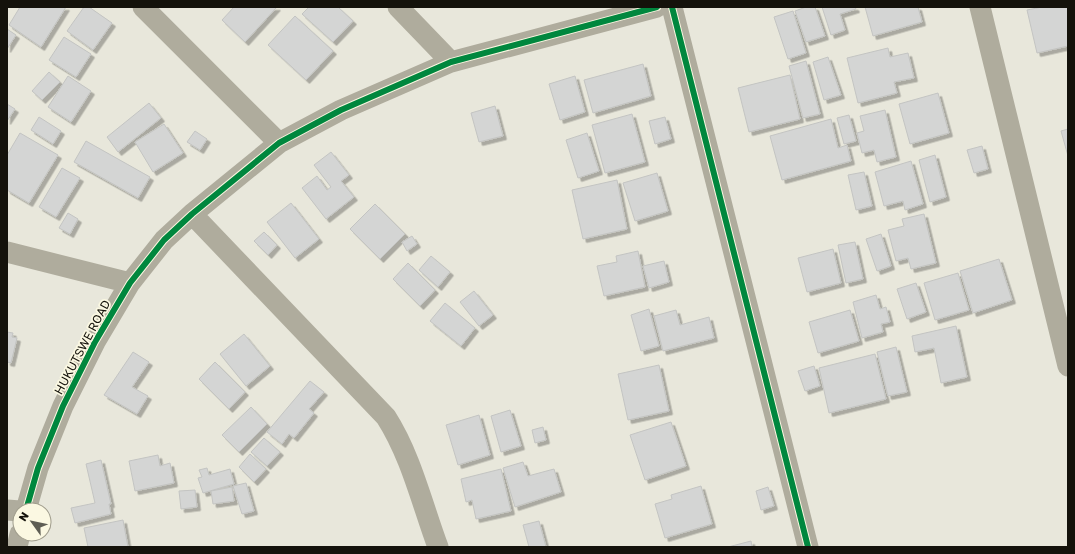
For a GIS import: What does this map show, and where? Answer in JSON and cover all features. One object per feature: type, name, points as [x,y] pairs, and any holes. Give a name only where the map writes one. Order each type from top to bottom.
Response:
[{"type":"street","points":[[144,7],[279,143]]},
{"type":"street","points":[[398,7],[452,62]]},
{"type":"street","name":"HUKUTSWE ROAD","points":[[28,502],[38,468],[63,406],[95,342],[130,283],[164,240],[192,214],[279,143],[342,110],[452,62],[657,7]]},
{"type":"street","points":[[672,7],[808,547]]},
{"type":"street","points":[[980,7],[1068,366]]},
{"type":"street","points":[[192,214],[386,417],[395,430],[404,451],[438,547]]},
{"type":"street","points":[[7,252],[130,283]]},
{"type":"building","points":[[20,7],[66,7],[41,47],[9,25]]},
{"type":"building","points":[[84,7],[89,7],[112,23],[93,50],[67,31]]},
{"type":"building","points":[[234,7],[277,7],[245,42],[222,20]]},
{"type":"building","points":[[309,7],[338,7],[353,21],[333,42],[302,14]]},
{"type":"building","points":[[806,7],[815,7],[825,36],[806,42],[795,11]]},
{"type":"building","points":[[822,7],[855,7],[856,9],[840,14],[845,30],[831,35]]},
{"type":"building","points":[[865,7],[918,7],[922,22],[873,36]]},
{"type":"building","points":[[1042,7],[1068,7],[1068,46],[1037,53],[1027,10]]},
{"type":"building","points":[[793,11],[806,53],[788,59],[774,17]]},
{"type":"building","points":[[295,16],[333,51],[306,80],[268,45]]},
{"type":"building","points":[[7,29],[16,35],[7,49]]},
{"type":"building","points":[[64,37],[91,54],[76,77],[49,60]]},
{"type":"building","points":[[888,48],[890,57],[908,53],[914,78],[894,82],[897,93],[858,103],[847,58]]},
{"type":"building","points":[[828,57],[841,95],[824,100],[813,62]]},
{"type":"building","points":[[806,61],[820,114],[803,118],[789,66]]},
{"type":"building","points":[[643,64],[651,96],[593,113],[584,80]]},
{"type":"building","points":[[49,72],[60,82],[42,100],[32,91]]},
{"type":"building","points":[[790,75],[800,119],[749,132],[738,88]]},
{"type":"building","points":[[68,76],[91,91],[71,122],[48,107]]},
{"type":"building","points":[[575,76],[585,112],[560,120],[549,84]]},
{"type":"building","points":[[938,93],[949,133],[910,144],[899,104]]},
{"type":"building","points":[[149,103],[161,118],[118,152],[107,137]]},
{"type":"building","points":[[7,104],[15,109],[7,121]]},
{"type":"building","points":[[495,106],[503,136],[479,142],[471,113]]},
{"type":"building","points":[[885,110],[896,157],[877,162],[874,150],[862,153],[857,133],[864,131],[860,116]]},
{"type":"building","points":[[632,114],[645,162],[605,173],[592,125]]},
{"type":"building","points":[[849,115],[856,141],[844,144],[837,118]]},
{"type":"building","points":[[39,117],[61,131],[53,144],[31,130]]},
{"type":"building","points":[[665,117],[671,139],[655,144],[649,121]]},
{"type":"building","points":[[831,119],[838,148],[847,145],[851,161],[782,180],[770,136]]},
{"type":"building","points":[[164,124],[183,153],[153,172],[135,142]]},
{"type":"building","points":[[1068,129],[1068,156],[1061,131]]},
{"type":"building","points":[[195,131],[207,139],[200,150],[187,142]]},
{"type":"building","points":[[20,133],[58,155],[29,203],[7,190],[7,155]]},
{"type":"building","points":[[587,133],[599,171],[578,178],[566,140]]},
{"type":"building","points":[[86,141],[150,177],[138,198],[74,162]]},
{"type":"building","points":[[982,146],[988,169],[974,173],[967,150]]},
{"type":"building","points":[[331,152],[349,175],[341,181],[354,197],[326,219],[302,188],[317,176],[327,190],[331,187],[314,165]]},
{"type":"building","points":[[935,155],[946,197],[930,202],[919,160]]},
{"type":"building","points":[[911,161],[923,204],[905,210],[903,201],[884,206],[875,172]]},
{"type":"building","points":[[62,168],[80,178],[56,217],[39,207]]},
{"type":"building","points":[[864,172],[872,206],[856,210],[848,175]]},
{"type":"building","points":[[657,173],[668,211],[635,221],[623,183]]},
{"type":"building","points":[[617,180],[627,229],[583,239],[572,190]]},
{"type":"building","points":[[291,203],[319,239],[295,258],[267,222]]},
{"type":"building","points":[[375,204],[405,234],[380,259],[350,229]]},
{"type":"building","points":[[68,213],[78,219],[70,234],[59,228]]},
{"type":"building","points":[[924,214],[936,263],[911,269],[908,258],[896,261],[888,230],[904,226],[902,219]]},
{"type":"building","points":[[264,232],[277,245],[268,255],[254,241]]},
{"type":"building","points":[[881,234],[891,266],[877,271],[866,239]]},
{"type":"building","points":[[412,236],[417,244],[407,251],[402,242]]},
{"type":"building","points":[[855,242],[863,279],[846,283],[838,245]]},
{"type":"building","points":[[833,249],[841,283],[807,292],[798,258]]},
{"type":"building","points":[[638,251],[645,287],[604,296],[597,266],[617,262],[616,256]]},
{"type":"building","points":[[431,256],[450,272],[438,287],[419,270]]},
{"type":"building","points":[[999,259],[1012,300],[973,313],[960,271]]},
{"type":"building","points":[[664,261],[669,282],[649,288],[643,266]]},
{"type":"building","points":[[408,263],[435,290],[420,306],[393,279]]},
{"type":"building","points":[[958,273],[969,310],[935,320],[924,283]]},
{"type":"building","points":[[916,283],[926,312],[907,319],[897,289]]},
{"type":"building","points":[[474,291],[493,315],[479,326],[460,302]]},
{"type":"building","points":[[876,295],[880,309],[886,307],[890,322],[881,324],[883,332],[862,338],[853,302]]},
{"type":"building","points":[[445,303],[475,328],[461,346],[430,321]]},
{"type":"building","points":[[649,309],[659,346],[641,351],[631,315]]},
{"type":"building","points":[[676,310],[680,325],[709,317],[714,338],[663,351],[654,316]]},
{"type":"building","points":[[850,310],[859,341],[818,353],[809,322]]},
{"type":"building","points":[[956,326],[967,377],[941,383],[934,348],[915,352],[912,336]]},
{"type":"building","points":[[7,332],[13,333],[12,337],[17,338],[11,363],[7,362]]},
{"type":"building","points":[[244,334],[270,366],[246,386],[220,354]]},
{"type":"building","points":[[896,347],[907,392],[888,396],[877,352]]},
{"type":"building","points":[[133,352],[149,362],[132,387],[148,396],[137,414],[104,395]]},
{"type":"building","points":[[875,354],[886,399],[829,413],[819,368]]},
{"type":"building","points":[[215,362],[245,392],[229,409],[199,379]]},
{"type":"building","points":[[659,365],[669,411],[628,420],[618,374]]},
{"type":"building","points":[[814,366],[820,386],[805,391],[798,371]]},
{"type":"building","points":[[310,381],[324,392],[309,409],[314,413],[294,438],[289,434],[282,444],[267,432]]},
{"type":"building","points":[[251,407],[267,424],[239,452],[222,435]]},
{"type":"building","points":[[510,410],[521,446],[501,452],[491,416]]},
{"type":"building","points":[[479,415],[490,455],[458,465],[446,425]]},
{"type":"building","points":[[671,422],[686,466],[645,480],[630,435]]},
{"type":"building","points":[[543,427],[546,440],[535,443],[532,430]]},
{"type":"building","points":[[264,438],[280,452],[267,466],[251,452]]},
{"type":"building","points":[[250,454],[266,469],[254,482],[239,467]]},
{"type":"building","points":[[158,455],[160,466],[170,463],[174,483],[135,491],[129,461]]},
{"type":"building","points":[[101,460],[111,504],[109,504],[111,514],[75,523],[71,508],[95,503],[86,464]]},
{"type":"building","points":[[523,462],[528,476],[554,469],[561,492],[515,507],[503,468]]},
{"type":"building","points":[[207,468],[209,475],[230,469],[234,484],[203,493],[198,478],[202,477],[199,470]]},
{"type":"building","points":[[501,469],[511,511],[476,519],[472,500],[466,502],[461,479]]},
{"type":"building","points":[[246,483],[254,511],[242,514],[233,486]]},
{"type":"building","points":[[701,486],[712,524],[665,538],[655,504],[672,499],[671,495]]},
{"type":"building","points":[[232,487],[234,501],[213,504],[211,491]]},
{"type":"building","points":[[768,487],[774,506],[761,510],[756,491]]},
{"type":"building","points":[[195,490],[197,507],[181,509],[179,491]]},
{"type":"building","points":[[123,520],[128,547],[88,547],[84,528]]},
{"type":"building","points":[[539,521],[546,547],[529,547],[523,525]]},
{"type":"building","points":[[751,541],[752,547],[728,547]]},
{"type":"cycle path","points":[[28,502],[38,468],[63,406],[95,342],[130,283],[164,240],[192,214],[279,143],[341,110],[451,62],[657,7]]},
{"type":"cycle path","points":[[672,7],[808,547]]}]
